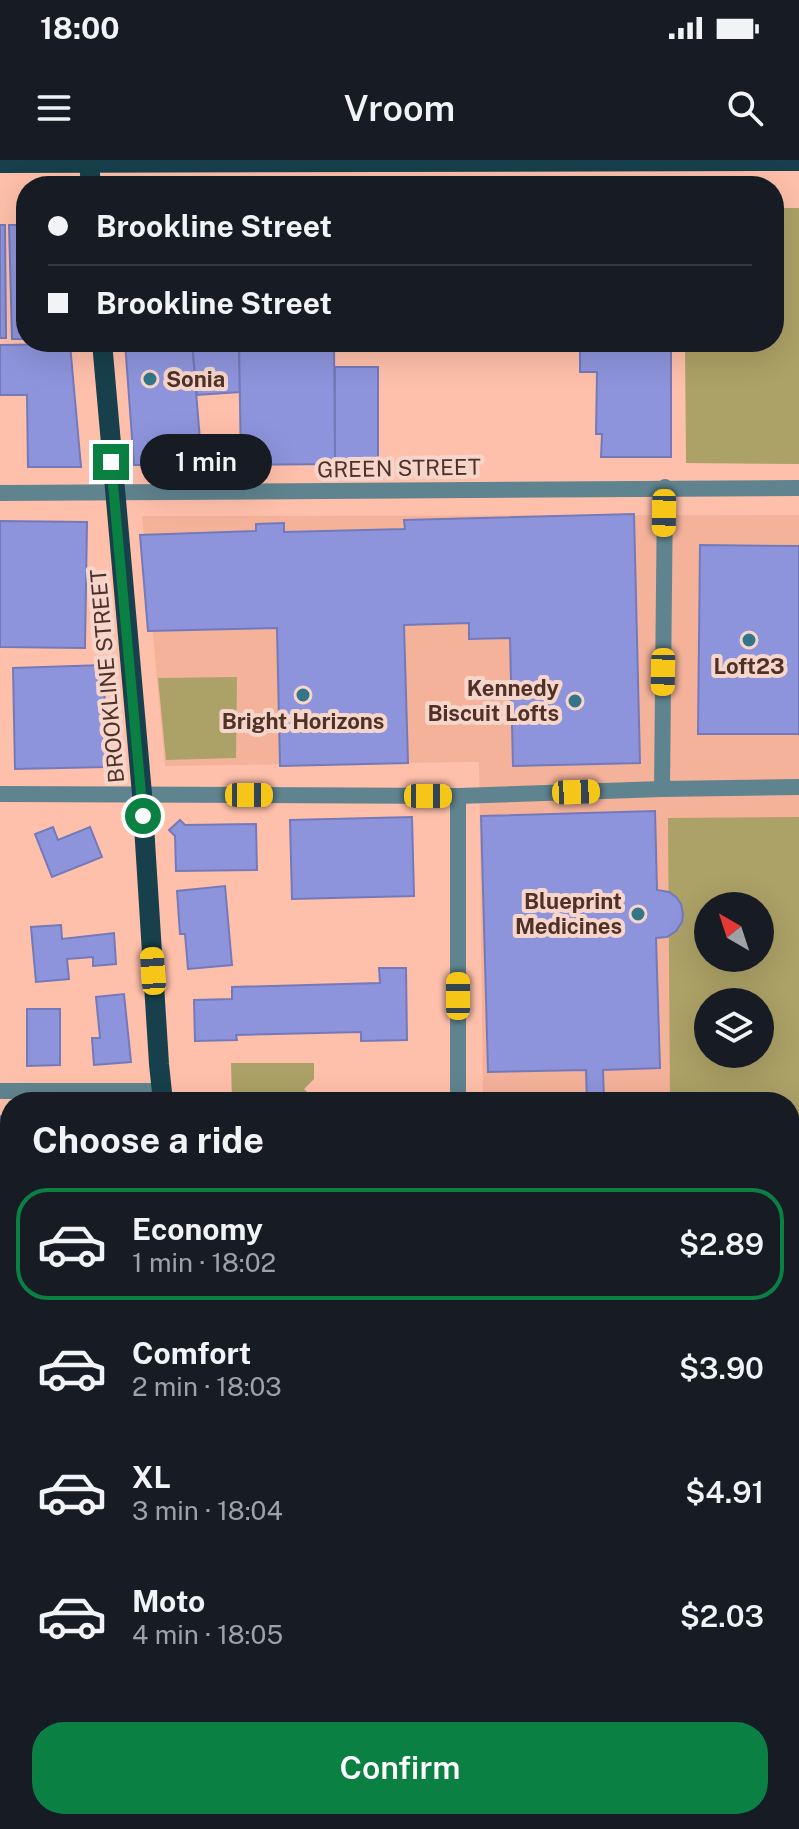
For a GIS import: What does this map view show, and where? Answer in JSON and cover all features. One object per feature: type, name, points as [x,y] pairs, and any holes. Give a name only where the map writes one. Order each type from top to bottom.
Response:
[{"type":"main road","points":[[0,163],[799,161]]},
{"type":"main road","points":[[89,162],[90,176]]},
{"type":"main road","name":"BROOKLINE STREET","points":[[103,352],[142,794],[162,1092]]},
{"type":"street","points":[[662,789],[665,487]]},
{"type":"street","name":"GREEN STREET","points":[[0,493],[799,488]]},
{"type":"street","points":[[0,794],[458,796],[799,787]]},
{"type":"street","points":[[458,796],[458,1092]]},
{"type":"street","points":[[0,1091],[27,1092]]},
{"type":"shaded area","points":[[784,208],[799,208],[799,464],[686,463],[685,352],[784,352]]},
{"type":"shaded area","points":[[799,515],[799,1092],[483,1092],[479,762],[165,766],[142,516]]},
{"type":"shaded area","points":[[237,677],[236,758],[166,760],[158,678]]},
{"type":"shaded area","points":[[799,817],[799,1092],[670,1092],[668,818]]},
{"type":"shaded area","points":[[231,1063],[314,1063],[314,1079],[304,1089],[307,1092],[232,1092]]},
{"type":"building","points":[[0,225],[5,225],[6,338],[0,338]]},
{"type":"building","points":[[9,225],[16,225],[16,339],[12,339]]},
{"type":"building","points":[[0,345],[16,345],[16,352],[71,352],[81,467],[28,467],[27,395],[0,395]]},
{"type":"building","points":[[126,352],[193,352],[202,465],[134,465]]},
{"type":"building","points":[[193,352],[239,352],[240,392],[197,395]]},
{"type":"building","points":[[239,352],[334,352],[335,464],[241,465]]},
{"type":"building","points":[[580,352],[671,352],[671,457],[601,457],[602,434],[596,434],[597,372],[580,372]]},
{"type":"building","points":[[335,367],[378,367],[378,464],[335,464]]},
{"type":"building","name":"Kennedy Biscuit Lofts","points":[[634,514],[640,763],[513,766],[510,638],[469,639],[469,623],[404,625],[408,763],[280,766],[277,628],[148,631],[140,535],[256,531],[256,524],[284,523],[284,532],[405,529],[404,520]]},
{"type":"building","points":[[0,521],[87,522],[85,648],[0,647]]},
{"type":"building","name":"Loft23","points":[[700,545],[799,546],[799,734],[698,734]]},
{"type":"building","points":[[104,665],[106,767],[15,769],[13,668]]},
{"type":"building","points":[[655,811],[657,890],[676,897],[683,914],[676,931],[667,937],[656,938],[660,1068],[603,1070],[604,1092],[587,1092],[586,1070],[488,1072],[481,816]]},
{"type":"building","points":[[412,817],[414,896],[292,899],[290,820]]},
{"type":"building","points":[[180,820],[185,825],[256,824],[257,870],[176,871],[175,836],[169,830]]},
{"type":"building","points":[[53,827],[58,840],[90,827],[102,857],[52,877],[35,834]]},
{"type":"building","points":[[225,886],[232,965],[188,969],[185,934],[180,934],[177,891]]},
{"type":"building","points":[[61,925],[62,939],[114,933],[116,964],[93,966],[93,957],[67,959],[69,979],[36,982],[31,927]]},
{"type":"building","points":[[379,968],[406,968],[407,1040],[361,1041],[361,1032],[236,1035],[237,1040],[195,1041],[194,1000],[232,999],[232,987],[380,983]]},
{"type":"building","points":[[124,994],[131,1062],[94,1065],[92,1038],[100,1038],[96,997]]},
{"type":"building","points":[[27,1009],[60,1009],[60,1065],[27,1066]]},
{"type":"place","name":"Sonia","points":[[150,379]]},
{"type":"place","name":"Loft23","points":[[749,640]]},
{"type":"place","name":"Bright Horizons","points":[[303,695]]},
{"type":"place","name":"Kennedy Biscuit Lofts","points":[[575,701]]},
{"type":"place","name":"Blueprint Medicines","points":[[638,914]]},
{"type":"route","points":[[111,462],[143,816]]}]
